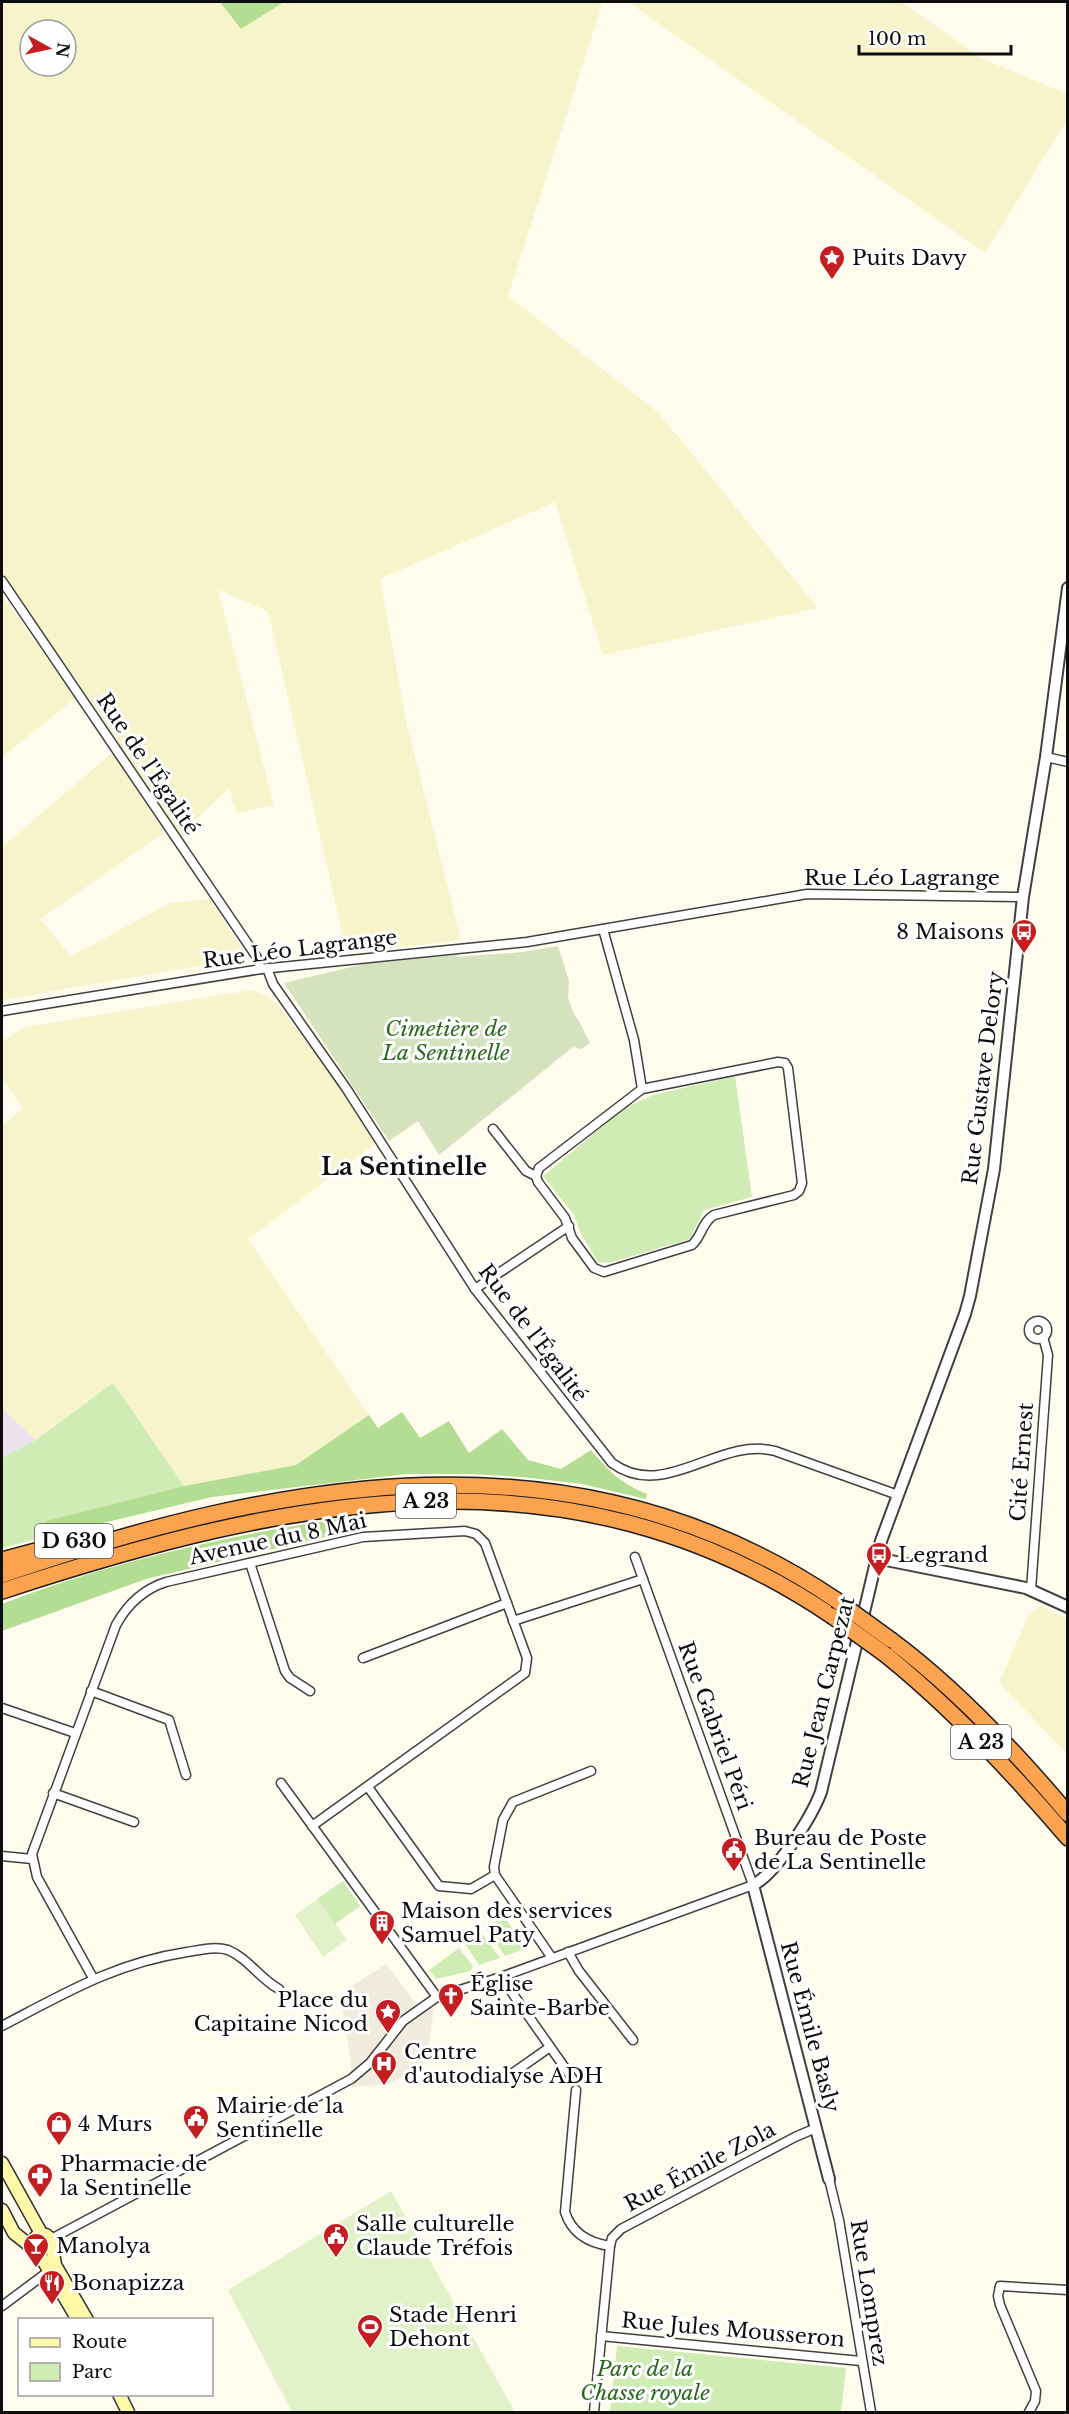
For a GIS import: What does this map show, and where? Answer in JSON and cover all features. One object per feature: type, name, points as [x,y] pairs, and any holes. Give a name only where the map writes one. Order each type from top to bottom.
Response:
[{"type":"highway","name":"A 23","points":[[2,1575],[147,1530],[253,1505],[348,1491],[435,1485],[525,1488],[608,1501],[687,1524],[770,1561],[836,1600],[891,1640],[945,1686],[988,1726],[1068,1814]]},
{"type":"highway","name":"A 23","points":[[2,1591],[118,1554],[256,1520],[357,1505],[475,1500],[572,1510],[653,1529],[737,1562],[789,1589],[832,1616],[886,1655],[958,1718],[1068,1838]]},
{"type":"highway","name":"D 630","points":[[2,1560],[107,1532],[147,1530]]},
{"type":"main road","points":[[2,2163],[44,2246],[86,2318]]},
{"type":"main road","points":[[2,2210],[14,2233],[44,2246]]},
{"type":"main road","points":[[44,2246],[49,2271],[77,2318]]},
{"type":"main road","points":[[120,2396],[128,2412]]},
{"type":"main road","points":[[129,2396],[137,2412]]},
{"type":"street","name":"Rue de l'Égalité","points":[[2,581],[273,984],[346,1088],[475,1289],[605,1456],[622,1469],[644,1476],[662,1476],[736,1450],[761,1448],[898,1495]]},
{"type":"street","name":"Rue Gustave Delory","points":[[876,1558],[970,1296],[994,1169],[1023,897],[1046,757],[1068,588]]},
{"type":"street","points":[[1046,757],[1068,762]]},
{"type":"street","name":"Rue Léo Lagrange","points":[[2,1011],[264,969],[517,944],[807,894],[1023,897]]},
{"type":"street","points":[[603,929],[636,1046],[642,1089]]},
{"type":"street","points":[[778,1062],[785,1063],[788,1068],[802,1180],[801,1188],[794,1195],[714,1215],[705,1222],[697,1240],[692,1245],[608,1272],[594,1268],[572,1238],[565,1218],[536,1176],[539,1168],[642,1089],[652,1089],[778,1062]]},
{"type":"street","points":[[493,1129],[526,1171],[536,1176]]},
{"type":"street","points":[[475,1289],[569,1226]]},
{"type":"street","name":"Cité Ernest","points":[[1031,1590],[1048,1355],[1043,1338]]},
{"type":"street","name":"Avenue du 8 Mai","points":[[32,1859],[34,1843],[116,1625],[139,1596],[159,1584],[363,1537],[465,1531],[476,1534],[485,1543],[527,1658],[525,1673],[312,1826]]},
{"type":"street","name":"Rue Gabriel Péri","points":[[635,1557],[753,1885]]},
{"type":"street","points":[[876,1558],[1031,1590],[1068,1607]]},
{"type":"street","name":"Rue Jean Carpezat","points":[[753,1885],[765,1876],[806,1824],[821,1792],[876,1558]]},
{"type":"street","points":[[250,1563],[285,1671],[290,1678],[310,1691]]},
{"type":"street","points":[[513,1621],[643,1580]]},
{"type":"street","points":[[363,1658],[507,1603]]},
{"type":"street","points":[[91,1691],[169,1720],[186,1774]]},
{"type":"street","points":[[2,1708],[75,1733]]},
{"type":"street","points":[[552,1958],[495,1875],[503,1820],[507,1809],[513,1802],[591,1771]]},
{"type":"street","points":[[281,1783],[437,1997]]},
{"type":"street","points":[[368,1787],[439,1886],[471,1889],[495,1875]]},
{"type":"street","points":[[53,1793],[134,1822]]},
{"type":"street","points":[[2,1856],[32,1859],[37,1877],[93,1978]]},
{"type":"street","points":[[44,2246],[356,2076],[370,2063],[403,2021],[422,2005],[437,1997],[501,1977],[753,1885]]},
{"type":"street","name":"Rue Émile Basly","points":[[753,1885],[829,2179]]},
{"type":"street","points":[[2,2026],[93,1978],[162,1956],[218,1948],[239,1956],[262,1978],[279,1989]]},
{"type":"street","points":[[568,1952],[579,1971],[633,2040]]},
{"type":"street","points":[[501,1977],[572,2078]]},
{"type":"street","points":[[503,2080],[550,2047]]},
{"type":"street","points":[[576,2090],[565,2212],[583,2238],[590,2242],[610,2246],[594,2412]]},
{"type":"street","name":"Rue Émile Zola","points":[[610,2246],[612,2238],[621,2229],[816,2128]]},
{"type":"street","name":"Rue Lomprez","points":[[829,2179],[839,2220],[871,2412]]},
{"type":"street","points":[[2,2306],[49,2271]]},
{"type":"street","points":[[1029,2412],[1035,2401],[1035,2389],[1000,2305],[998,2296],[1000,2286],[1068,2290]]},
{"type":"street","name":"Rue Jules Mousseron","points":[[601,2336],[861,2361]]},
{"type":"shaded area","points":[[2,2],[603,2],[508,296],[658,412],[818,608],[603,655],[555,502],[380,579],[407,725],[461,940],[347,953],[268,611],[218,590],[274,805],[237,813],[229,788],[179,836],[96,708],[2,574]]},
{"type":"shaded area","points":[[628,2],[902,2],[981,58],[1067,94],[1067,120],[985,253]]},
{"type":"shaded area","points":[[2,595],[76,698],[2,757]]},
{"type":"shaded area","points":[[113,752],[164,833],[40,919],[71,956],[170,903],[210,899],[243,951],[220,962],[2,1000],[2,847]]},
{"type":"shaded area","points":[[252,990],[266,995],[276,1003],[310,1046],[377,1142],[248,1239],[369,1415],[296,1465],[184,1486],[113,1383],[36,1440],[2,1408],[2,1126],[23,1108],[2,1079],[2,1041],[25,1027]]},
{"type":"shaded area","points":[[2,1408],[36,1440],[2,1458]]},
{"type":"shaded area","points":[[1041,1606],[1067,1619],[1067,1754],[999,1683],[1029,1614]]},
{"type":"shaded area","name":"Place du Capitaine Nicod","points":[[386,1964],[417,2005],[434,2008],[427,2058],[419,2069],[388,2084],[352,2087],[351,2062],[343,2012],[346,1990]]},
{"type":"green space","points":[[220,2],[284,2],[241,29]]},
{"type":"green space","name":"Cimetière de La Sentinelle","points":[[558,946],[569,981],[568,997],[573,1012],[590,1043],[581,1049],[573,1047],[439,1155],[418,1121],[389,1141],[284,983],[364,964],[456,955],[457,957],[523,952]]},
{"type":"green space","points":[[735,1076],[752,1197],[704,1210],[690,1239],[609,1263],[598,1262],[580,1232],[574,1215],[543,1176],[626,1107],[653,1095]]},
{"type":"green space","points":[[113,1383],[184,1486],[47,1521],[40,1538],[2,1548],[2,1458],[36,1440]]},
{"type":"green space","points":[[402,1412],[420,1438],[449,1421],[469,1453],[502,1429],[528,1460],[561,1469],[591,1450],[616,1476],[647,1494],[646,1499],[582,1484],[522,1477],[407,1474],[212,1497],[40,1538],[46,1521],[184,1486],[296,1465],[369,1415],[378,1428]]},
{"type":"green space","points":[[366,1515],[367,1527],[146,1579],[2,1631],[2,1604],[46,1588],[181,1549],[273,1530]]},
{"type":"green space","points":[[343,1881],[360,1906],[335,1924],[317,1899]]},
{"type":"green space","points":[[318,1899],[347,1940],[323,1957],[295,1915]]},
{"type":"green space","points":[[504,1916],[525,1947],[505,1956],[486,1929]]},
{"type":"green space","points":[[481,1932],[500,1958],[479,1965],[465,1944]]},
{"type":"green space","points":[[459,1948],[473,1966],[471,1971],[436,1979],[429,1970]]},
{"type":"green space","name":"Stade Henri Dehont","points":[[391,2191],[515,2412],[292,2412],[228,2290]]},
{"type":"green space","name":"Parc de la Chasse royale","points":[[617,2346],[846,2368],[841,2412],[610,2412]]},
{"type":"place","name":"Puits Davy","points":[[832,281]]},
{"type":"place","name":"8 Maisons","points":[[1024,955]]},
{"type":"place","name":"Legrand","points":[[879,1578]]},
{"type":"place","name":"Bureau de Poste de La Sentinelle","points":[[734,1873]]},
{"type":"place","name":"Maison des services Samuel Paty","points":[[382,1946]]},
{"type":"place","name":"Église Sainte-Barbe","points":[[451,2019]]},
{"type":"place","name":"Place du Capitaine Nicod","points":[[388,2035]]},
{"type":"place","name":"Centre d'autodialyse ADH","points":[[384,2087]]},
{"type":"place","name":"Mairie de la Sentinelle","points":[[196,2141]]},
{"type":"place","name":"4 Murs","points":[[59,2147]]},
{"type":"place","name":"Pharmacie de la Sentinelle","points":[[40,2199]]},
{"type":"place","name":"Salle culturelle Claude Tréfois","points":[[336,2259]]},
{"type":"place","name":"Manolya","points":[[36,2269]]},
{"type":"place","name":"Bonapizza","points":[[52,2306]]},
{"type":"place","name":"Stade Henri Dehont","points":[[370,2350]]},
{"type":"district","name":"La Sentinelle","points":[[404,1166]]}]
